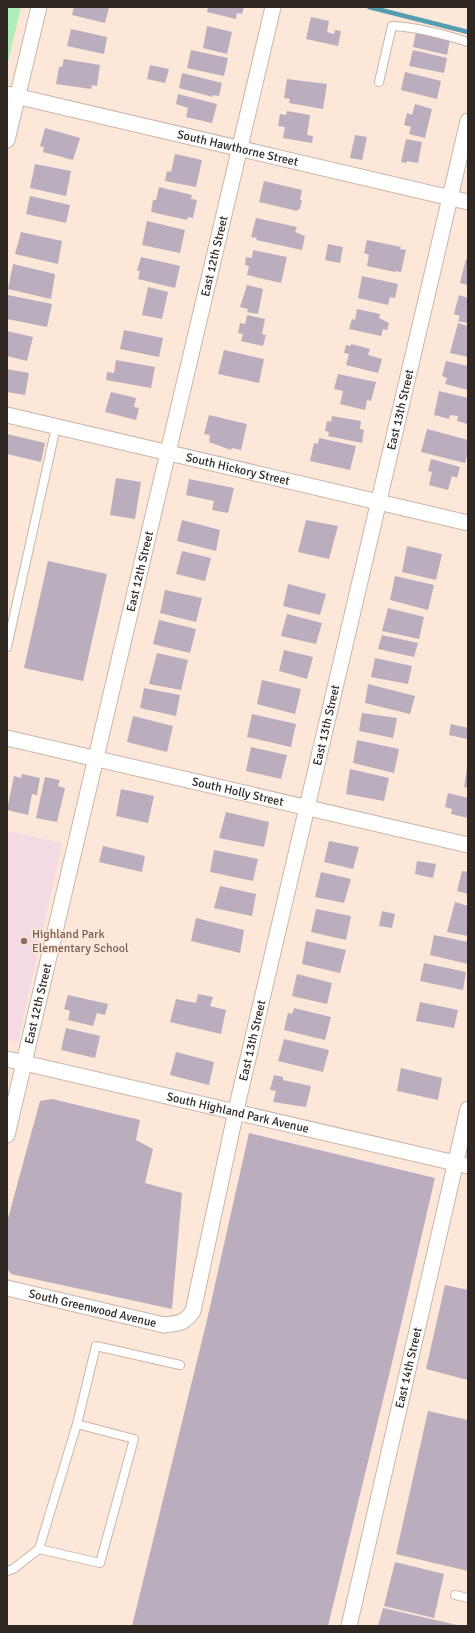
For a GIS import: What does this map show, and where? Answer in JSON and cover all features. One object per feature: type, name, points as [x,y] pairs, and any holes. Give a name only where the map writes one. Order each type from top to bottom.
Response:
[{"type":"street","points":[[7,140],[12,95],[39,7]]},
{"type":"street","name":"East 12th Street","points":[[7,1136],[167,453],[241,149],[273,7]]},
{"type":"street","name":"South Hawthorne Street","points":[[12,95],[468,202]]},
{"type":"street","name":"East 13th Street","points":[[179,1323],[187,1320],[193,1311],[235,1112],[468,121]]},
{"type":"street","name":"South Hickory Street","points":[[7,416],[468,523]]},
{"type":"street","name":"South Holly Street","points":[[7,738],[468,845]]},
{"type":"street","name":"South Highland Park Avenue","points":[[7,1059],[461,1164]]},
{"type":"street","name":"East 14th Street","points":[[349,1626],[461,1164],[468,1109]]},
{"type":"street","name":"South Greenwood Avenue","points":[[7,1288],[164,1325],[179,1323]]},
{"type":"lane","points":[[379,82],[392,26],[412,27],[433,31],[468,42]]},
{"type":"lane","points":[[7,646],[56,427]]},
{"type":"lane","points":[[7,1571],[13,1569],[39,1549],[77,1424],[96,1346],[180,1365]]},
{"type":"lane","points":[[39,1549],[100,1563],[134,1439],[77,1424]]},
{"type":"lane","points":[[455,1595],[468,1598]]},
{"type":"shaded area","name":"Highland Park Elementary School","points":[[7,831],[62,843],[18,1042],[7,1040]]},
{"type":"green space","points":[[7,7],[21,7],[7,66]]},
{"type":"building","points":[[74,7],[109,7],[105,23],[72,15]]},
{"type":"building","points":[[208,7],[244,7],[242,14],[237,13],[236,19],[207,12]]},
{"type":"building","points":[[311,17],[329,21],[327,32],[334,34],[335,30],[341,31],[338,46],[306,39]]},
{"type":"building","points":[[207,26],[232,32],[227,54],[203,48]]},
{"type":"building","points":[[71,29],[107,37],[104,54],[67,46]]},
{"type":"building","points":[[416,32],[450,40],[447,55],[413,47]]},
{"type":"building","points":[[191,50],[228,58],[224,76],[187,68]]},
{"type":"building","points":[[413,50],[447,58],[444,73],[409,66]]},
{"type":"building","points":[[64,59],[100,65],[97,86],[92,85],[91,89],[56,84],[59,67],[62,67]]},
{"type":"building","points":[[150,65],[169,69],[165,83],[147,79]]},
{"type":"building","points":[[405,72],[441,81],[437,99],[401,90]]},
{"type":"building","points":[[182,73],[222,83],[219,96],[213,95],[213,97],[179,88]]},
{"type":"building","points":[[287,79],[327,84],[323,109],[289,103],[290,99],[284,98]]},
{"type":"building","points":[[178,94],[217,104],[212,123],[186,117],[188,108],[176,104]]},
{"type":"building","points":[[415,104],[432,109],[425,138],[409,134],[411,127],[404,125],[407,113],[412,115]]},
{"type":"building","points":[[287,111],[310,115],[307,135],[313,136],[312,143],[283,138],[285,127],[278,126],[280,114],[286,115]]},
{"type":"building","points":[[45,128],[80,138],[73,160],[43,152],[44,147],[40,146]]},
{"type":"building","points":[[355,135],[367,137],[362,160],[350,158]]},
{"type":"building","points":[[406,139],[422,142],[418,163],[407,161],[406,163],[401,162]]},
{"type":"building","points":[[175,154],[202,160],[196,187],[165,181],[167,171],[171,172]]},
{"type":"building","points":[[35,164],[71,171],[66,196],[30,188]]},
{"type":"building","points":[[264,181],[302,190],[300,209],[297,211],[259,202]]},
{"type":"building","points":[[159,187],[192,195],[191,199],[197,200],[193,218],[188,217],[187,220],[151,212],[153,200],[156,200]]},
{"type":"building","points":[[30,196],[70,205],[66,223],[26,214]]},
{"type":"building","points":[[256,218],[297,227],[295,232],[305,236],[302,250],[256,240],[257,238],[251,237]]},
{"type":"building","points":[[147,221],[185,230],[180,253],[142,245]]},
{"type":"building","points":[[21,232],[62,241],[58,264],[15,254]]},
{"type":"building","points":[[367,240],[401,247],[400,249],[406,250],[401,272],[367,266],[369,255],[364,253]]},
{"type":"building","points":[[328,244],[343,247],[340,263],[325,260]]},
{"type":"building","points":[[253,250],[287,257],[281,283],[247,275],[249,266],[245,265],[246,257],[252,258]]},
{"type":"building","points":[[141,257],[180,266],[175,288],[138,279],[140,271],[137,271]]},
{"type":"building","points":[[466,259],[468,260],[468,285],[460,283]]},
{"type":"building","points":[[13,264],[55,274],[51,299],[8,289]]},
{"type":"building","points":[[362,276],[398,284],[395,298],[390,297],[388,305],[358,298]]},
{"type":"building","points":[[247,285],[263,289],[258,314],[247,312],[248,309],[240,307]]},
{"type":"building","points":[[148,287],[168,292],[162,319],[142,315]]},
{"type":"building","points":[[8,295],[52,304],[47,327],[7,319]]},
{"type":"building","points":[[459,295],[468,298],[468,323],[458,321],[460,316],[454,314]]},
{"type":"building","points":[[357,309],[380,314],[379,318],[389,323],[387,330],[383,329],[381,336],[349,329],[352,319],[355,320]]},
{"type":"building","points":[[247,315],[265,319],[262,334],[266,335],[263,346],[241,341],[243,334],[238,333],[240,323],[245,324]]},
{"type":"building","points":[[458,323],[468,326],[468,357],[450,353]]},
{"type":"building","points":[[124,330],[163,338],[159,357],[120,349]]},
{"type":"building","points":[[7,331],[33,337],[27,361],[7,356]]},
{"type":"building","points":[[351,344],[370,349],[368,355],[382,359],[378,373],[346,365],[349,354],[344,353],[346,345],[351,346]]},
{"type":"building","points":[[224,350],[264,359],[259,383],[218,374]]},
{"type":"building","points":[[116,360],[155,367],[151,388],[106,380],[107,372],[114,373]]},
{"type":"building","points":[[446,361],[468,366],[468,390],[445,384],[447,378],[442,376]]},
{"type":"building","points":[[7,369],[29,373],[25,395],[7,392]]},
{"type":"building","points":[[338,374],[376,382],[371,401],[367,400],[365,410],[340,404],[343,391],[334,389]]},
{"type":"building","points":[[439,391],[468,398],[467,424],[457,421],[458,416],[450,415],[449,419],[434,415]]},
{"type":"building","points":[[111,392],[136,398],[134,407],[139,408],[136,420],[105,412]]},
{"type":"building","points":[[209,415],[247,424],[241,450],[232,448],[231,450],[209,442],[210,435],[204,434]]},
{"type":"building","points":[[332,416],[361,421],[360,429],[364,430],[362,443],[328,436],[329,432],[325,431],[327,421],[331,422]]},
{"type":"building","points":[[427,429],[468,440],[468,451],[465,463],[421,452]]},
{"type":"building","points":[[7,434],[45,443],[41,462],[7,454]]},
{"type":"building","points":[[319,438],[356,446],[350,470],[310,461],[314,443],[318,444]]},
{"type":"building","points":[[431,459],[460,467],[457,478],[452,476],[448,490],[429,485],[432,472],[428,471]]},
{"type":"building","points":[[116,478],[141,482],[135,519],[110,515]]},
{"type":"building","points":[[189,479],[234,488],[228,513],[212,510],[214,501],[186,495]]},
{"type":"building","points":[[182,520],[220,530],[216,551],[177,541]]},
{"type":"building","points":[[306,520],[338,526],[329,559],[298,552]]},
{"type":"building","points":[[407,546],[442,554],[436,580],[402,572]]},
{"type":"building","points":[[182,551],[211,558],[205,581],[176,574]]},
{"type":"building","points":[[48,561],[107,574],[83,681],[24,668]]},
{"type":"building","points":[[395,576],[434,585],[428,610],[390,600]]},
{"type":"building","points":[[288,584],[326,594],[320,615],[283,606]]},
{"type":"building","points":[[165,590],[202,598],[196,622],[160,613]]},
{"type":"building","points":[[388,608],[424,617],[419,639],[382,631]]},
{"type":"building","points":[[287,614],[322,623],[316,644],[281,636]]},
{"type":"building","points":[[159,620],[196,629],[190,653],[153,644]]},
{"type":"building","points":[[382,635],[418,643],[414,657],[378,649]]},
{"type":"building","points":[[284,650],[313,657],[307,679],[279,671]]},
{"type":"building","points":[[157,653],[188,660],[181,690],[149,684]]},
{"type":"building","points":[[375,658],[412,666],[408,684],[371,677]]},
{"type":"building","points":[[262,680],[301,689],[295,714],[257,704]]},
{"type":"building","points":[[368,684],[415,696],[410,714],[365,703]]},
{"type":"building","points":[[144,688],[180,695],[176,716],[140,708]]},
{"type":"building","points":[[362,713],[397,718],[393,738],[359,731]]},
{"type":"building","points":[[252,714],[296,724],[291,747],[247,737]]},
{"type":"building","points":[[133,716],[173,726],[167,752],[127,742]]},
{"type":"building","points":[[451,724],[468,728],[467,739],[449,735]]},
{"type":"building","points":[[357,740],[399,749],[394,773],[353,763]]},
{"type":"building","points":[[251,747],[287,755],[281,779],[246,771]]},
{"type":"building","points":[[468,768],[468,788],[464,787]]},
{"type":"building","points":[[350,769],[389,778],[384,801],[346,794]]},
{"type":"building","points":[[22,774],[40,778],[37,795],[32,794],[28,815],[7,810],[14,776],[21,778]]},
{"type":"building","points":[[45,777],[60,780],[58,786],[65,788],[57,822],[36,818]]},
{"type":"building","points":[[121,789],[154,796],[148,823],[116,816]]},
{"type":"building","points":[[448,793],[468,798],[468,818],[451,814],[452,809],[445,807]]},
{"type":"building","points":[[226,812],[269,822],[264,847],[219,838]]},
{"type":"building","points":[[329,841],[359,847],[353,869],[324,862]]},
{"type":"building","points":[[103,846],[145,856],[142,872],[99,862]]},
{"type":"building","points":[[214,850],[258,859],[253,881],[210,872]]},
{"type":"building","points":[[417,861],[436,864],[433,878],[415,874]]},
{"type":"building","points":[[462,871],[468,872],[468,894],[457,891]]},
{"type":"building","points":[[321,872],[351,879],[344,903],[315,897]]},
{"type":"building","points":[[220,886],[256,894],[252,916],[214,908]]},
{"type":"building","points":[[455,902],[468,906],[468,936],[447,932]]},
{"type":"building","points":[[316,909],[351,916],[346,940],[311,932]]},
{"type":"building","points":[[382,911],[395,914],[392,928],[379,926]]},
{"type":"building","points":[[196,918],[244,930],[240,953],[191,941]]},
{"type":"building","points":[[434,935],[468,942],[468,964],[430,955]]},
{"type":"building","points":[[306,941],[346,950],[340,973],[302,964]]},
{"type":"building","points":[[424,963],[466,972],[463,990],[420,981]]},
{"type":"building","points":[[297,974],[332,983],[327,1004],[292,996]]},
{"type":"building","points":[[198,994],[213,997],[210,1006],[226,1010],[221,1034],[170,1022],[176,999],[196,1003]]},
{"type":"building","points":[[68,995],[108,1004],[105,1015],[97,1013],[93,1026],[68,1020],[70,1011],[64,1009]]},
{"type":"building","points":[[420,1002],[458,1010],[454,1028],[416,1021]]},
{"type":"building","points":[[294,1008],[331,1017],[325,1040],[284,1030],[288,1013],[292,1014]]},
{"type":"building","points":[[66,1028],[100,1036],[95,1058],[61,1050]]},
{"type":"building","points":[[284,1039],[329,1050],[323,1072],[278,1061]]},
{"type":"building","points":[[176,1052],[214,1062],[209,1085],[170,1075]]},
{"type":"building","points":[[401,1068],[442,1078],[438,1100],[397,1091]]},
{"type":"building","points":[[274,1075],[283,1077],[283,1080],[311,1086],[306,1107],[273,1102],[276,1091],[270,1090]]},
{"type":"building","points":[[52,1099],[140,1120],[136,1140],[153,1149],[145,1183],[182,1193],[172,1309],[11,1274],[7,1268],[7,1222],[40,1101]]},
{"type":"building","points":[[249,1133],[435,1178],[392,1363],[328,1626],[132,1626],[207,1320]]},
{"type":"building","points":[[445,1285],[468,1290],[468,1380],[426,1369]]},
{"type":"building","points":[[428,1411],[468,1420],[468,1571],[396,1554]]},
{"type":"building","points":[[395,1562],[444,1574],[434,1618],[384,1606]]},
{"type":"building","points":[[383,1608],[457,1625],[457,1626],[378,1626]]},
{"type":"waterway","points":[[369,7],[468,32]]},
{"type":"place","name":"Highland Park Elementary School","points":[[24,941]]}]
